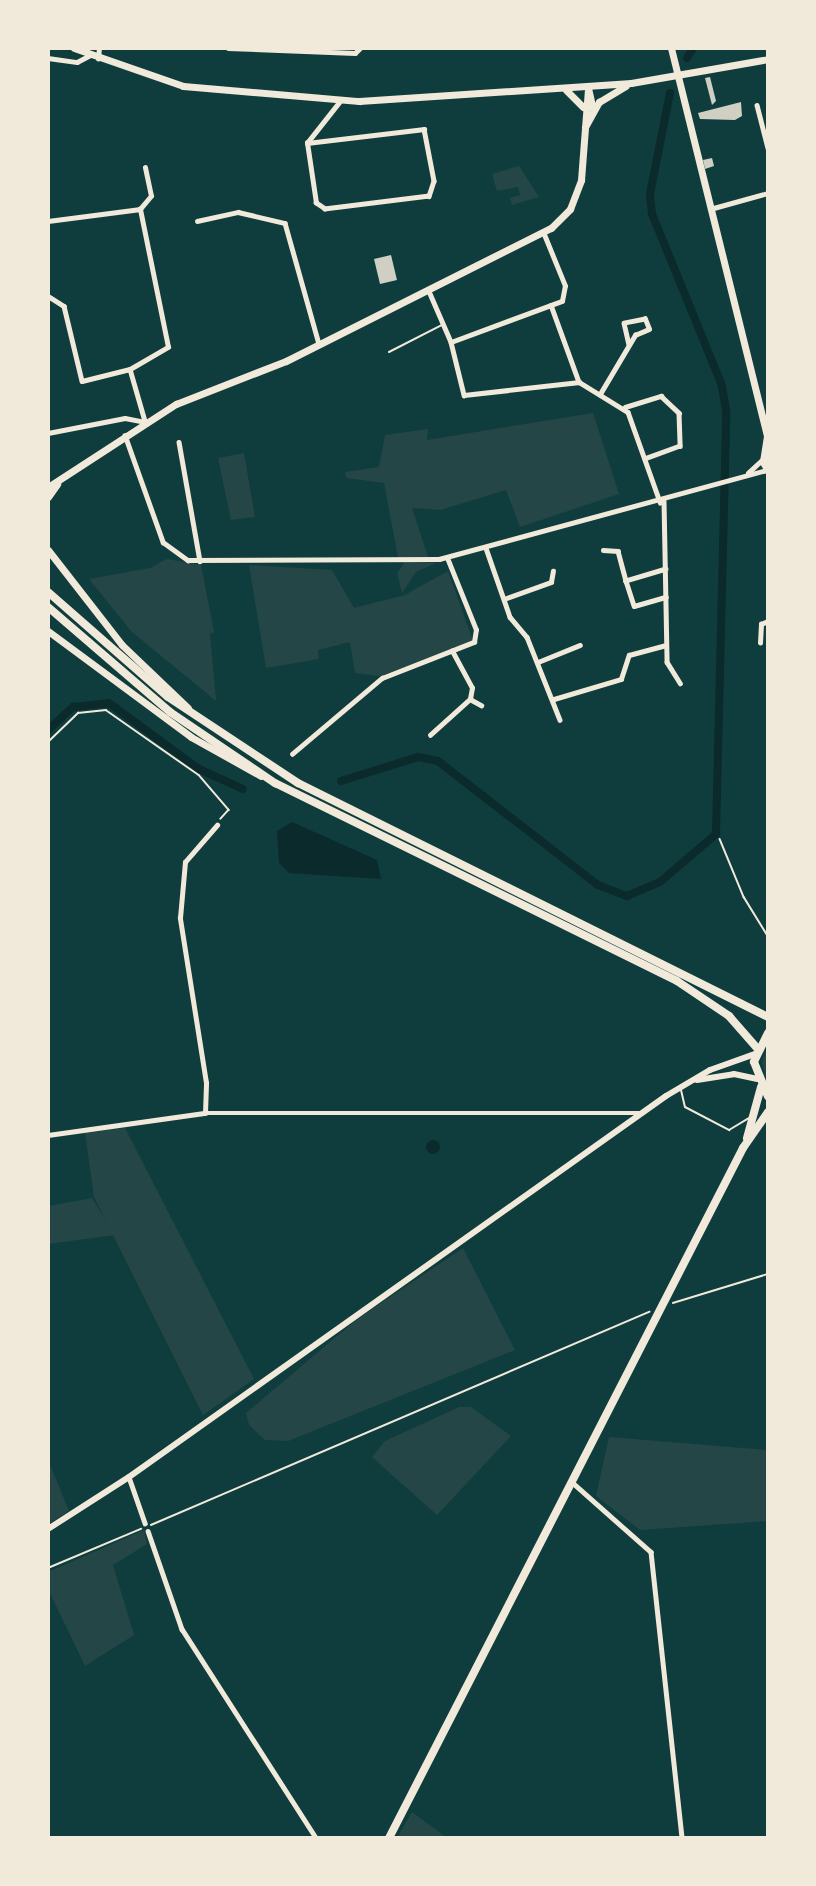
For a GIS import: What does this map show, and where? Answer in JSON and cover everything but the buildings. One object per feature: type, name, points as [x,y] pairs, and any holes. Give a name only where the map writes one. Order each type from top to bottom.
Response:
[{"type":"main road","points":[[74,48],[98,59],[183,86],[340,101],[588,88],[676,76],[768,59]]},
{"type":"main road","points":[[671,48],[676,76],[767,437],[765,456],[767,471]]},
{"type":"main road","points":[[593,109],[631,83]]},
{"type":"main road","points":[[48,487],[57,484],[125,435],[191,396],[319,344],[543,232],[564,216],[577,194],[585,130],[583,107],[588,88]]},
{"type":"main road","points":[[585,130],[593,109],[588,88]]},
{"type":"main road","points":[[564,89],[583,107]]},
{"type":"main road","points":[[48,496],[57,484]]},
{"type":"main road","points":[[48,550],[141,665],[212,729]]},
{"type":"main road","points":[[48,592],[119,657],[212,729],[330,802],[768,1017]]},
{"type":"main road","points":[[48,607],[170,712],[275,783]]},
{"type":"main road","points":[[48,631],[191,737],[275,783],[676,981],[729,1016],[756,1051],[757,1079],[768,1096]]},
{"type":"main road","points":[[756,1051],[768,1033]]},
{"type":"main road","points":[[744,1148],[761,1087]]},
{"type":"main road","points":[[389,1838],[744,1148],[768,1112]]},
{"type":"street","points":[[98,59],[99,48]]},
{"type":"street","points":[[228,48],[355,53],[360,48]]},
{"type":"street","points":[[48,58],[83,62],[90,56]]},
{"type":"street","points":[[308,143],[424,129],[434,191],[325,209],[316,203],[308,143],[340,101]]},
{"type":"street","points":[[757,105],[768,148]]},
{"type":"street","points":[[48,221],[140,209],[151,196],[145,168]]},
{"type":"street","points":[[709,209],[768,193]]},
{"type":"street","points":[[48,296],[64,306],[82,381],[129,369],[168,347],[140,209]]},
{"type":"street","points":[[197,221],[238,212],[285,223],[319,344]]},
{"type":"street","points":[[451,342],[561,301],[565,286],[543,232]]},
{"type":"street","points":[[429,289],[451,342],[464,395],[579,382],[625,407],[662,502],[666,569],[666,645],[669,670],[680,683]]},
{"type":"street","points":[[551,305],[579,382]]},
{"type":"street","points":[[600,394],[629,344],[649,329],[645,319],[624,323],[629,344]]},
{"type":"street","points":[[48,433],[125,418],[146,422],[129,369]]},
{"type":"street","points":[[625,407],[661,396],[679,413],[680,446],[645,459]]},
{"type":"street","points":[[125,435],[168,550],[201,561],[447,558],[662,502],[748,473],[767,471]]},
{"type":"street","points":[[179,442],[201,561]]},
{"type":"street","points":[[748,473],[765,456]]},
{"type":"street","points":[[486,548],[504,599],[538,662],[554,699],[560,720]]},
{"type":"street","points":[[603,550],[618,551],[634,606],[666,597]]},
{"type":"street","points":[[292,753],[382,678],[474,642],[476,630],[447,558]]},
{"type":"street","points":[[626,581],[666,569]]},
{"type":"street","points":[[504,599],[551,582],[553,571]]},
{"type":"street","points":[[760,643],[761,624],[768,621]]},
{"type":"street","points":[[538,662],[580,645]]},
{"type":"street","points":[[554,699],[621,679],[629,655],[666,645]]},
{"type":"street","points":[[430,735],[470,699],[472,688],[452,651]]},
{"type":"street","points":[[470,699],[481,705]]},
{"type":"street","points":[[205,1113],[206,1083],[180,918],[186,862],[217,825]]},
{"type":"street","points":[[48,1529],[129,1477],[643,1113],[693,1081],[756,1051]]},
{"type":"street","points":[[693,1081],[734,1074],[757,1079]]},
{"type":"street","points":[[48,1135],[205,1113],[643,1113]]},
{"type":"street","points":[[129,1477],[145,1522]]},
{"type":"street","points":[[573,1483],[651,1552],[682,1838]]},
{"type":"street","points":[[148,1531],[182,1629],[316,1838]]},
{"type":"lane","points":[[388,352],[443,325]]},
{"type":"lane","points":[[681,1088],[685,1107],[723,1127],[733,1130],[753,1116]]},
{"type":"path","points":[[48,742],[78,713],[106,710],[199,775],[229,810],[217,825]]},
{"type":"path","points":[[720,839],[744,897],[768,936]]},
{"type":"path","points":[[672,1304],[768,1274]]},
{"type":"path","points":[[48,1569],[657,1309]]},
{"type":"shaded area","points":[[519,166],[539,197],[512,205],[510,198],[520,195],[518,187],[497,191],[492,174]]},
{"type":"shaded area","points":[[593,413],[619,494],[520,527],[506,490],[440,510],[412,508],[428,557],[398,557],[384,483],[346,478],[345,472],[379,467],[385,435],[428,429],[427,440]]},
{"type":"shaded area","points":[[244,453],[255,517],[231,520],[218,458]]},
{"type":"shaded area","points":[[167,559],[201,565],[214,632],[210,634],[216,701],[131,631],[89,579],[150,568]]},
{"type":"shaded area","points":[[405,562],[436,563],[416,572],[402,593],[397,573]]},
{"type":"shaded area","points":[[249,565],[332,570],[354,608],[405,595],[448,571],[473,641],[380,676],[355,673],[350,642],[318,650],[319,659],[266,668]]},
{"type":"shaded area","points":[[292,822],[377,860],[381,879],[289,873],[279,863],[277,831]]},
{"type":"shaded area","points":[[768,1045],[768,1084],[762,1062]]},
{"type":"shaded area","points":[[125,1128],[254,1379],[203,1415],[94,1197],[85,1133]]},
{"type":"shaded area","points":[[433,1140],[438,1142],[440,1147],[438,1152],[433,1154],[428,1152],[426,1147],[428,1142]]},
{"type":"shaded area","points":[[92,1198],[115,1235],[48,1244],[48,1206]]},
{"type":"shaded area","points":[[463,1248],[515,1350],[288,1441],[265,1440],[249,1425],[246,1413],[356,1320]]},
{"type":"shaded area","points":[[459,1407],[471,1407],[511,1436],[437,1515],[372,1457],[385,1441]]},
{"type":"shaded area","points":[[609,1437],[768,1450],[768,1521],[640,1530],[596,1496]]},
{"type":"shaded area","points":[[48,1460],[69,1511],[48,1524]]},
{"type":"shaded area","points":[[144,1530],[147,1544],[113,1565],[134,1635],[85,1666],[48,1589],[48,1572]]},
{"type":"shaded area","points":[[412,1812],[447,1838],[397,1838]]},
{"type":"waterway","points":[[687,58],[693,48]]},
{"type":"waterway","points":[[341,781],[418,757],[438,761],[598,885],[627,896],[660,882],[716,834],[726,410],[721,383],[652,214],[650,194],[670,93]]},
{"type":"waterway","points":[[48,730],[73,707],[109,703],[199,769],[243,789]]}]
